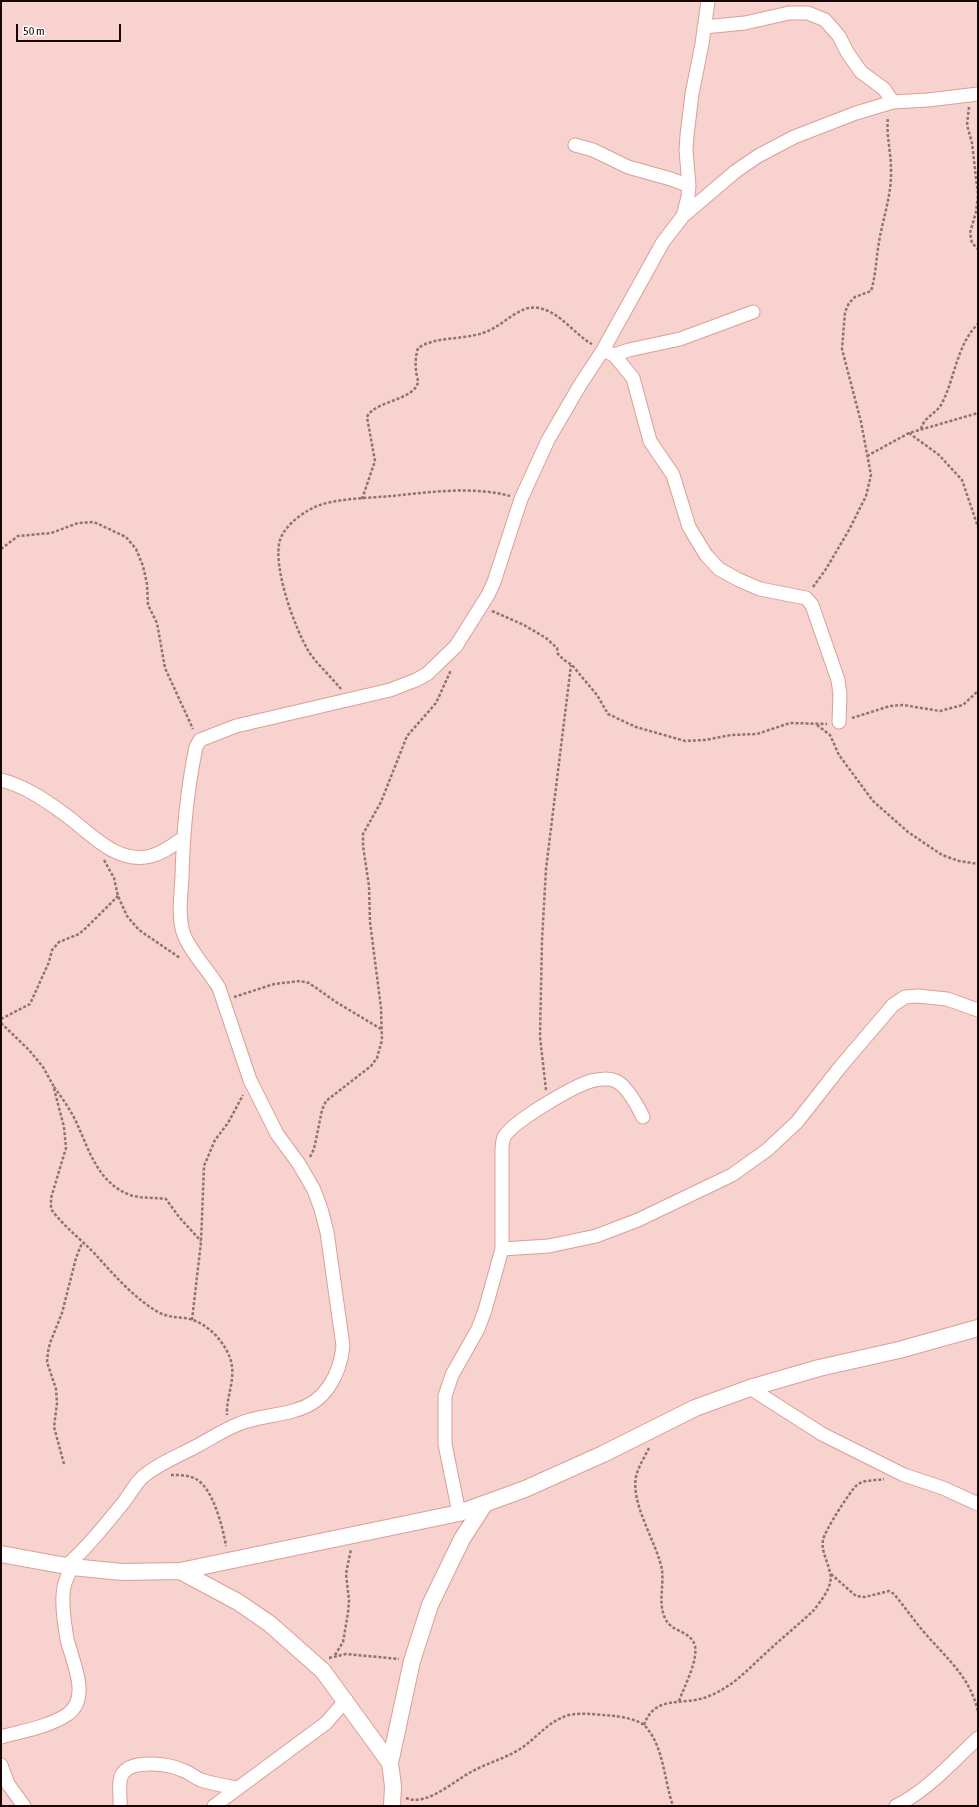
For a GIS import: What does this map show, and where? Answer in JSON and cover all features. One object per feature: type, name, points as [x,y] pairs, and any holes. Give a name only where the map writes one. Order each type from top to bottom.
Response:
[{"type":"street","points":[[683,216],[688,198],[689,186],[686,150],[687,135],[708,1]]},
{"type":"street","points":[[704,28],[745,23],[789,13],[808,13],[825,20],[839,36],[846,52],[861,72],[884,89],[894,102]]},
{"type":"street","points":[[1,1736],[54,1722],[69,1713],[76,1703],[79,1690],[77,1673],[67,1638],[63,1596],[69,1567],[100,1531],[143,1476],[164,1462],[227,1429],[255,1418],[297,1410],[310,1405],[327,1389],[336,1377],[341,1363],[343,1346],[327,1232],[314,1190],[277,1134],[250,1080],[219,988],[200,959],[188,945],[183,932],[181,919],[184,815],[193,760],[196,747],[200,740],[236,726],[264,718],[390,690],[427,674],[456,646],[481,606],[494,582],[521,499],[548,440],[580,385],[609,352],[663,242],[683,216],[736,171],[776,145],[856,113],[894,102],[928,100],[974,94]]},
{"type":"street","points":[[575,145],[593,150],[628,167],[671,179],[689,186]]},
{"type":"street","points":[[609,352],[629,350],[680,339],[752,312]]},
{"type":"street","points":[[609,352],[633,378],[650,441],[673,474],[689,527],[706,555],[719,569],[739,580],[760,588],[806,598],[815,614],[838,680],[840,694],[838,722]]},
{"type":"street","points":[[1,780],[23,788],[62,812],[88,831],[100,843],[119,853],[137,857],[151,856],[166,850],[183,838]]},
{"type":"street","points":[[502,1249],[549,1246],[596,1236],[638,1220],[732,1176],[767,1150],[797,1122],[820,1090],[893,1005],[905,997],[918,996],[948,1000],[978,1010]]},
{"type":"street","points":[[459,1513],[445,1444],[445,1396],[452,1375],[478,1329],[485,1310],[502,1249],[500,1213],[502,1149],[504,1137],[511,1129],[527,1117],[548,1104],[590,1081],[600,1079],[616,1081],[636,1103],[643,1118]]},
{"type":"street","points":[[1,1554],[69,1567],[122,1572],[180,1571],[459,1513],[532,1486],[695,1408],[750,1388],[819,1368],[899,1350],[978,1328]]},
{"type":"street","points":[[750,1388],[822,1434],[904,1475],[944,1488],[978,1504]]},
{"type":"street","points":[[390,1763],[412,1661],[430,1605],[462,1539],[484,1505]]},
{"type":"street","points":[[180,1571],[251,1611],[270,1624],[323,1671],[346,1700],[390,1763],[393,1773],[392,1798]]},
{"type":"street","points":[[214,1806],[326,1724],[346,1700]]},
{"type":"street","points":[[896,1806],[911,1799],[933,1781],[978,1738]]},
{"type":"street","points":[[120,1806],[120,1779],[123,1772],[130,1768],[145,1764],[173,1767],[200,1779],[237,1788]]},
{"type":"street","points":[[1,1765],[8,1784],[24,1806]]},
{"type":"path","points":[[974,94],[967,125],[972,143],[978,195],[976,212],[970,233],[972,243],[978,249]]},
{"type":"path","points":[[806,598],[826,569],[866,496],[871,475],[861,422],[842,349],[843,328],[845,312],[849,303],[855,297],[871,291],[875,278],[892,170],[887,129],[888,117],[894,102]]},
{"type":"path","points":[[362,499],[375,461],[368,426],[369,413],[408,393],[415,387],[418,383],[416,359],[418,348],[427,342],[474,336],[489,331],[531,306],[550,312],[587,340],[609,352]]},
{"type":"path","points":[[921,429],[926,418],[941,406],[966,339],[978,324]]},
{"type":"path","points":[[867,456],[909,432],[978,413]]},
{"type":"path","points":[[909,432],[939,455],[962,480],[978,527]]},
{"type":"path","points":[[350,700],[310,652],[296,625],[285,590],[279,562],[280,539],[290,524],[306,512],[323,504],[362,499],[438,491],[502,494],[521,499]]},
{"type":"path","points":[[1,549],[18,536],[51,533],[83,523],[94,522],[126,537],[136,549],[143,566],[147,584],[148,605],[157,623],[165,668],[200,740]]},
{"type":"path","points":[[481,606],[501,614],[546,638],[557,648],[558,654],[572,665],[597,695],[608,714],[636,727],[685,741],[705,740],[731,735],[757,734],[781,724],[790,723],[817,725],[838,722],[890,706],[903,705],[940,711],[963,705],[978,691]]},
{"type":"path","points":[[303,1172],[314,1149],[322,1110],[326,1101],[372,1066],[377,1058],[382,1040],[381,1008],[370,922],[369,886],[363,846],[363,834],[380,802],[407,736],[436,702],[449,678],[456,646]]},
{"type":"path","points":[[548,1104],[542,1066],[540,1037],[542,940],[546,869],[572,665]]},
{"type":"path","points":[[817,725],[830,735],[839,755],[874,801],[908,832],[942,855],[959,861],[978,864]]},
{"type":"path","points":[[100,843],[106,865],[114,878],[118,896],[127,916],[139,930],[182,959],[200,959]]},
{"type":"path","points":[[1,1019],[30,1004],[49,962],[52,950],[59,942],[79,934],[87,928],[118,896]]},
{"type":"path","points":[[224,1000],[263,987],[300,981],[309,983],[336,1002],[382,1029]]},
{"type":"path","points":[[1,1023],[29,1050],[43,1067],[53,1086],[64,1100],[78,1125],[95,1166],[105,1177],[129,1194],[140,1198],[166,1199],[178,1217],[201,1242]]},
{"type":"path","points":[[192,1320],[201,1242],[204,1166],[214,1140],[228,1124],[250,1080]]},
{"type":"path","points":[[53,1086],[64,1127],[66,1148],[50,1204],[57,1217],[125,1287],[158,1312],[170,1317],[202,1323],[224,1345],[231,1360],[232,1383],[228,1398],[227,1429]]},
{"type":"path","points":[[64,1464],[54,1427],[57,1403],[56,1389],[47,1362],[48,1352],[62,1313],[76,1258],[82,1243]]},
{"type":"path","points":[[658,1427],[654,1441],[637,1474],[636,1488],[646,1527],[662,1569],[664,1617],[669,1625],[689,1635],[695,1646],[694,1662],[679,1702]]},
{"type":"path","points":[[169,1475],[188,1476],[196,1479],[208,1492],[223,1529],[229,1561]]},
{"type":"path","points":[[904,1475],[866,1481],[857,1485],[849,1495],[823,1538],[824,1556],[831,1573],[856,1596],[865,1597],[889,1591],[894,1594],[922,1631],[962,1674],[974,1696],[978,1712]]},
{"type":"path","points":[[335,1655],[343,1642],[348,1613],[349,1600],[346,1574],[351,1557],[350,1535]]},
{"type":"path","points":[[644,1725],[648,1715],[655,1708],[664,1704],[707,1698],[726,1689],[741,1678],[812,1611],[826,1591],[831,1573]]},
{"type":"path","points":[[313,1663],[335,1655],[346,1654],[387,1657],[412,1661]]},
{"type":"path","points":[[392,1798],[419,1801],[456,1783],[469,1773],[503,1759],[521,1748],[549,1724],[569,1716],[589,1714],[623,1717],[644,1725],[655,1740],[659,1750],[667,1789],[673,1806]]}]
